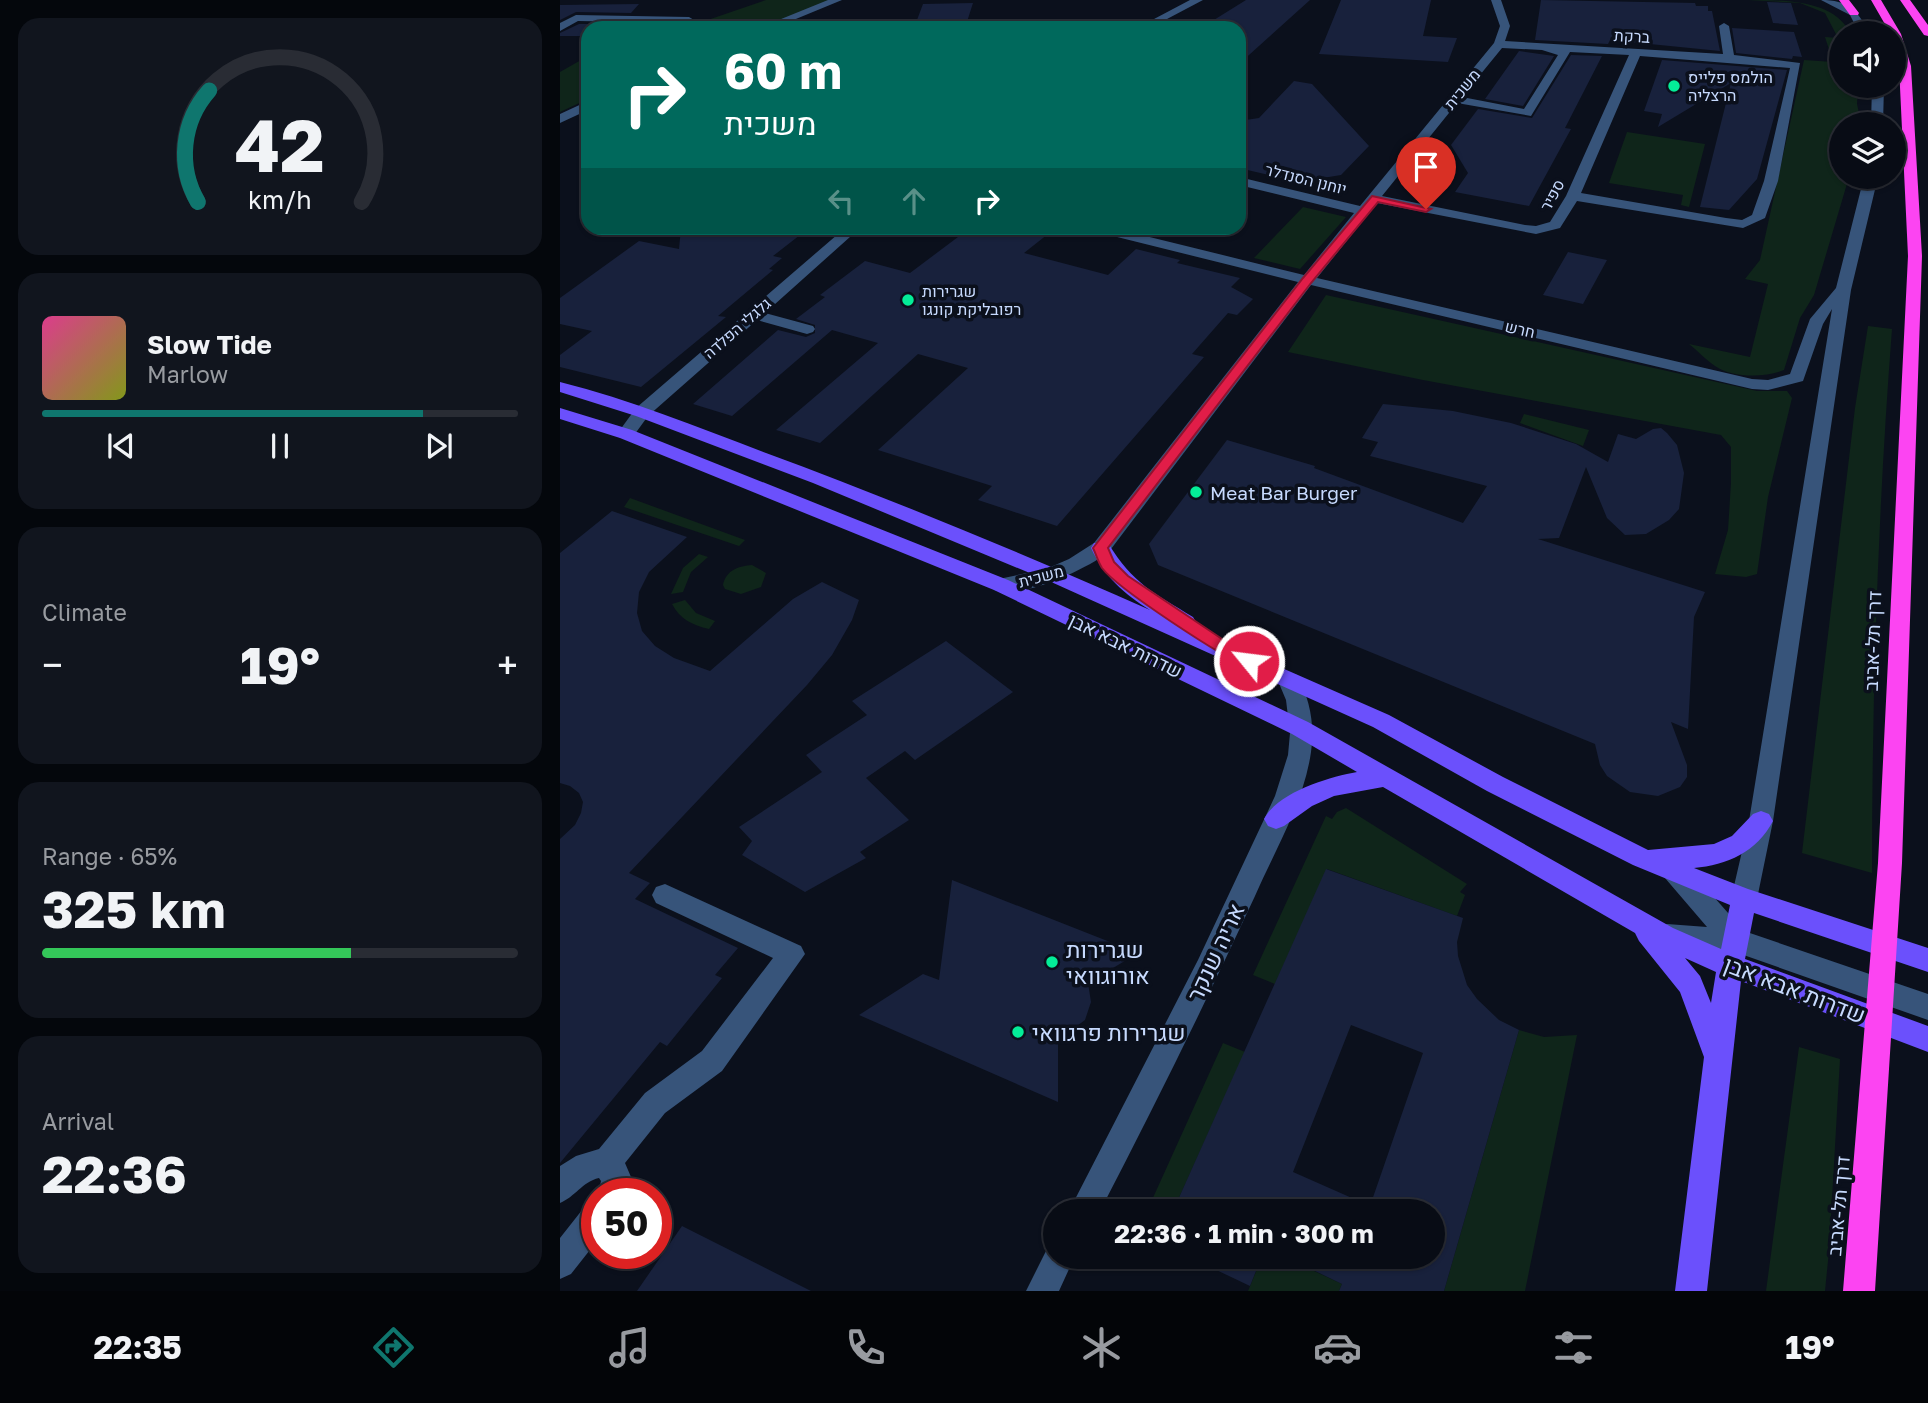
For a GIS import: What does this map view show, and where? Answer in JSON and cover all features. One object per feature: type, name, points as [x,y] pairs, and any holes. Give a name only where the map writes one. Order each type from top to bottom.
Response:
[{"type":"highway","points":[[1844,0],[1854,13]]},
{"type":"highway","name":"דרך תל-אביב","points":[[1859,1291],[1891,863],[1916,256],[1905,66],[1896,34],[1876,0]]},
{"type":"highway","points":[[1905,0],[1927,31]]},
{"type":"main road","name":"שדרות אבא אבן","points":[[560,387],[642,412],[819,479],[1056,576],[1381,721],[1495,784],[1642,858],[1744,899],[1928,960]]},
{"type":"main road","name":"שדרות אבא אבן","points":[[560,413],[626,434],[1000,585],[1300,728],[1390,777],[1664,936]]},
{"type":"main road","points":[[1101,548],[1107,564],[1123,580],[1228,651]]},
{"type":"main road","points":[[1276,819],[1294,804],[1322,788],[1357,780],[1390,777]]},
{"type":"main road","points":[[1642,858],[1702,857],[1734,848],[1748,840],[1760,821]]},
{"type":"main road","points":[[1691,1291],[1732,952],[1744,899]]},
{"type":"main road","points":[[1637,922],[1678,965],[1691,985],[1718,1058]]},
{"type":"main road","name":"שדרות אבא אבן","points":[[1732,952],[1928,1039]]},
{"type":"street","points":[[783,21],[839,0]]},
{"type":"street","points":[[789,21],[839,0]]},
{"type":"street","points":[[1156,21],[1198,0]]},
{"type":"street","points":[[1453,99],[1527,113],[1565,52],[1507,44],[1505,26],[1496,0]]},
{"type":"street","points":[[1826,0],[1854,13],[1858,21]]},
{"type":"street","points":[[560,28],[576,18],[690,20]]},
{"type":"street","points":[[1724,26],[1729,58]]},
{"type":"street","name":"ברקת","points":[[1507,44],[1636,51],[1796,65],[1771,181],[1758,218],[1743,224],[1726,222],[1573,196]]},
{"type":"street","name":"משכית","points":[[1000,585],[1056,576],[1101,548],[1307,281],[1453,99],[1507,44]]},
{"type":"street","name":"ספיר","points":[[1370,205],[1536,230],[1548,229],[1560,221],[1573,196],[1636,51]]},
{"type":"street","points":[[560,116],[581,106]]},
{"type":"street","name":"יוחנן הסנדלר","points":[[1246,182],[1370,205]]},
{"type":"street","points":[[1744,899],[1760,821],[1843,289],[1868,189]]},
{"type":"street","name":"גלגלי הפלדה","points":[[626,434],[642,412],[845,235]]},
{"type":"street","name":"חרש","points":[[1126,235],[1307,281],[1732,380],[1768,384],[1797,377],[1804,364],[1814,325],[1823,310],[1843,289]]},
{"type":"street","points":[[752,314],[807,329]]},
{"type":"street","name":"אריה שנקר","points":[[1090,1199],[1210,966],[1276,819],[1298,762],[1300,728],[1295,690],[1289,681]]},
{"type":"street","name":"שדרות אבא אבן","points":[[1675,870],[1732,952]]},
{"type":"street","points":[[607,1163],[651,1107],[667,1093],[699,1074],[712,1061],[792,954],[665,895]]},
{"type":"street","name":"שדרות אבא אבן","points":[[1664,936],[1732,952],[1928,1007]]},
{"type":"street","points":[[564,1184],[578,1170],[590,1164],[607,1163],[615,1170],[616,1178]]},
{"type":"street","points":[[560,1263],[581,1236]]},
{"type":"street","points":[[1042,1291],[1053,1269]]},
{"type":"green space","points":[[766,0],[834,0],[779,21],[705,21]]},
{"type":"green space","points":[[1800,3],[1821,8],[1842,21],[1829,21],[1825,13]]},
{"type":"green space","points":[[581,60],[581,102],[560,112],[560,72]]},
{"type":"green space","points":[[1804,60],[1829,62],[1829,98],[1857,98],[1859,112],[1829,112],[1829,189],[1845,189],[1814,295],[1800,318],[1784,370],[1739,375],[1712,364],[1689,344],[1750,357],[1768,284],[1745,279],[1760,260]]},
{"type":"green space","points":[[1627,132],[1705,144],[1689,207],[1681,205],[1683,195],[1609,183]]},
{"type":"green space","points":[[1303,207],[1346,217],[1300,269],[1254,258]]},
{"type":"green space","points":[[1326,295],[1757,391],[1787,391],[1792,398],[1768,497],[1757,574],[1746,577],[1715,574],[1728,530],[1731,483],[1731,447],[1721,435],[1288,352]]},
{"type":"green space","points":[[1868,326],[1892,329],[1877,601],[1872,873],[1802,853],[1855,408]]},
{"type":"green space","points":[[1524,414],[1589,430],[1583,446],[1520,423]]},
{"type":"green space","points":[[630,498],[745,540],[739,546],[624,507]]},
{"type":"green space","points":[[699,554],[708,557],[691,572],[683,592],[671,594],[683,568]]},
{"type":"green space","points":[[752,565],[766,573],[761,587],[741,594],[725,589],[723,585],[730,572]]},
{"type":"green space","points":[[685,600],[696,613],[715,621],[709,629],[687,621],[672,604]]},
{"type":"green space","points":[[1346,808],[1467,884],[1460,892],[1465,895],[1457,916],[1327,869],[1275,984],[1253,975],[1326,816],[1332,819],[1337,812]]},
{"type":"green space","points":[[1519,1030],[1544,1037],[1577,1035],[1525,1291],[1444,1291]]},
{"type":"green space","points":[[1223,1043],[1245,1052],[1178,1199],[1152,1199]]},
{"type":"green space","points":[[1799,1047],[1840,1059],[1825,1291],[1766,1291]]},
{"type":"green space","points":[[1257,1269],[1310,1269],[1342,1284],[1339,1291],[1248,1291]]},
{"type":"building","points":[[1246,0],[1310,0],[1246,58],[1246,21],[1212,21]]},
{"type":"building","points":[[1341,0],[1431,0],[1423,36],[1457,38],[1448,62],[1319,54]]},
{"type":"building","points":[[1541,0],[1695,3],[1696,6],[1708,6],[1708,11],[1712,11],[1720,51],[1610,40],[1608,44],[1535,40]]},
{"type":"building","points":[[1767,2],[1791,3],[1798,25],[1773,23]]},
{"type":"building","points":[[973,3],[967,21],[917,21],[923,4]]},
{"type":"building","points":[[639,4],[631,13],[576,12],[560,20],[560,5]]},
{"type":"building","points":[[581,24],[581,36],[560,36],[560,33]]},
{"type":"building","points":[[1732,28],[1794,32],[1802,57],[1793,56],[1792,59],[1736,53]]},
{"type":"building","points":[[1519,51],[1554,56],[1523,106],[1485,99]]},
{"type":"building","points":[[1571,55],[1602,56],[1565,128],[1571,129],[1529,206],[1455,192],[1468,173],[1451,145],[1478,109],[1532,118]]},
{"type":"building","points":[[1662,60],[1787,70],[1757,179],[1729,210],[1700,207],[1731,83],[1658,127],[1662,114],[1644,111]]},
{"type":"building","points":[[1294,81],[1312,84],[1369,146],[1341,175],[1298,182],[1246,170],[1246,120],[1259,118]]},
{"type":"building","points":[[680,235],[800,235],[773,256],[782,258],[769,269],[773,270],[718,316],[726,317],[641,387],[560,367],[560,355],[592,331],[560,324],[560,298],[639,241],[679,249]]},
{"type":"building","points":[[961,235],[1047,235],[1024,253],[1108,275],[1136,249],[1180,260],[1177,263],[1240,278],[1231,287],[1253,299],[1237,315],[1228,313],[1192,354],[1204,357],[1057,526],[978,500],[992,486],[878,450],[968,368],[918,354],[820,443],[776,430],[878,343],[832,330],[732,416],[693,404],[778,330],[806,337],[815,333],[815,325],[796,319],[825,297],[820,295],[865,261],[910,273]]},
{"type":"building","points":[[1568,252],[1607,260],[1583,304],[1543,295]]},
{"type":"building","points":[[1383,404],[1453,411],[1511,423],[1576,444],[1608,462],[1618,434],[1636,439],[1653,429],[1661,428],[1677,445],[1684,473],[1679,509],[1669,520],[1646,534],[1625,535],[1607,518],[1586,467],[1559,538],[1538,539],[1705,592],[1694,617],[1688,729],[1671,722],[1687,765],[1687,777],[1680,787],[1658,796],[1630,792],[1607,776],[1600,765],[1595,744],[1158,565],[1149,544],[1227,440],[1315,466],[1314,468],[1463,523],[1487,486],[1370,456],[1378,442],[1362,438]]},
{"type":"building","points":[[612,511],[687,537],[649,572],[639,592],[637,613],[642,631],[655,646],[674,658],[710,671],[793,599],[822,582],[859,600],[852,620],[832,655],[807,685],[629,873],[650,883],[635,899],[738,948],[715,975],[722,978],[667,1046],[660,1042],[560,1163],[560,839],[575,825],[583,802],[579,793],[560,783],[560,553]]},
{"type":"building","points":[[946,641],[1013,692],[915,760],[905,751],[866,778],[909,820],[860,852],[866,858],[805,892],[742,855],[752,841],[739,827],[822,772],[806,755],[867,715],[852,701]]},
{"type":"building","points":[[1326,869],[1463,918],[1457,942],[1458,956],[1467,985],[1499,1020],[1519,1030],[1444,1291],[1339,1291],[1342,1284],[1311,1269],[1445,1269],[1445,1199],[1372,1199],[1423,1053],[1351,1025],[1293,1172],[1354,1199],[1178,1199]]},
{"type":"building","points":[[952,880],[1138,953],[1088,983],[1091,1002],[1085,1020],[1058,1040],[1058,1102],[859,1015],[923,974],[939,980]]},
{"type":"building","points":[[682,1226],[811,1291],[637,1291],[652,1269],[672,1269],[672,1240]]},
{"type":"building","points":[[1214,1269],[1257,1269],[1250,1286]]},
{"type":"place","name":"הולמס פלייס הרצליה","points":[[1674,86]]},
{"type":"place","name":"שגרירות רפובליקת קונגו","points":[[908,300]]},
{"type":"place","name":"Meat Bar Burger","points":[[1196,492]]},
{"type":"place","name":"שגרירות אורוגוואי","points":[[1052,962]]},
{"type":"place","name":"שגרירות פרגוואי","points":[[1018,1032]]},
{"type":"route","points":[[1249,661],[1228,651],[1123,580],[1107,564],[1101,548],[1307,281],[1376,199],[1426,209]]}]
